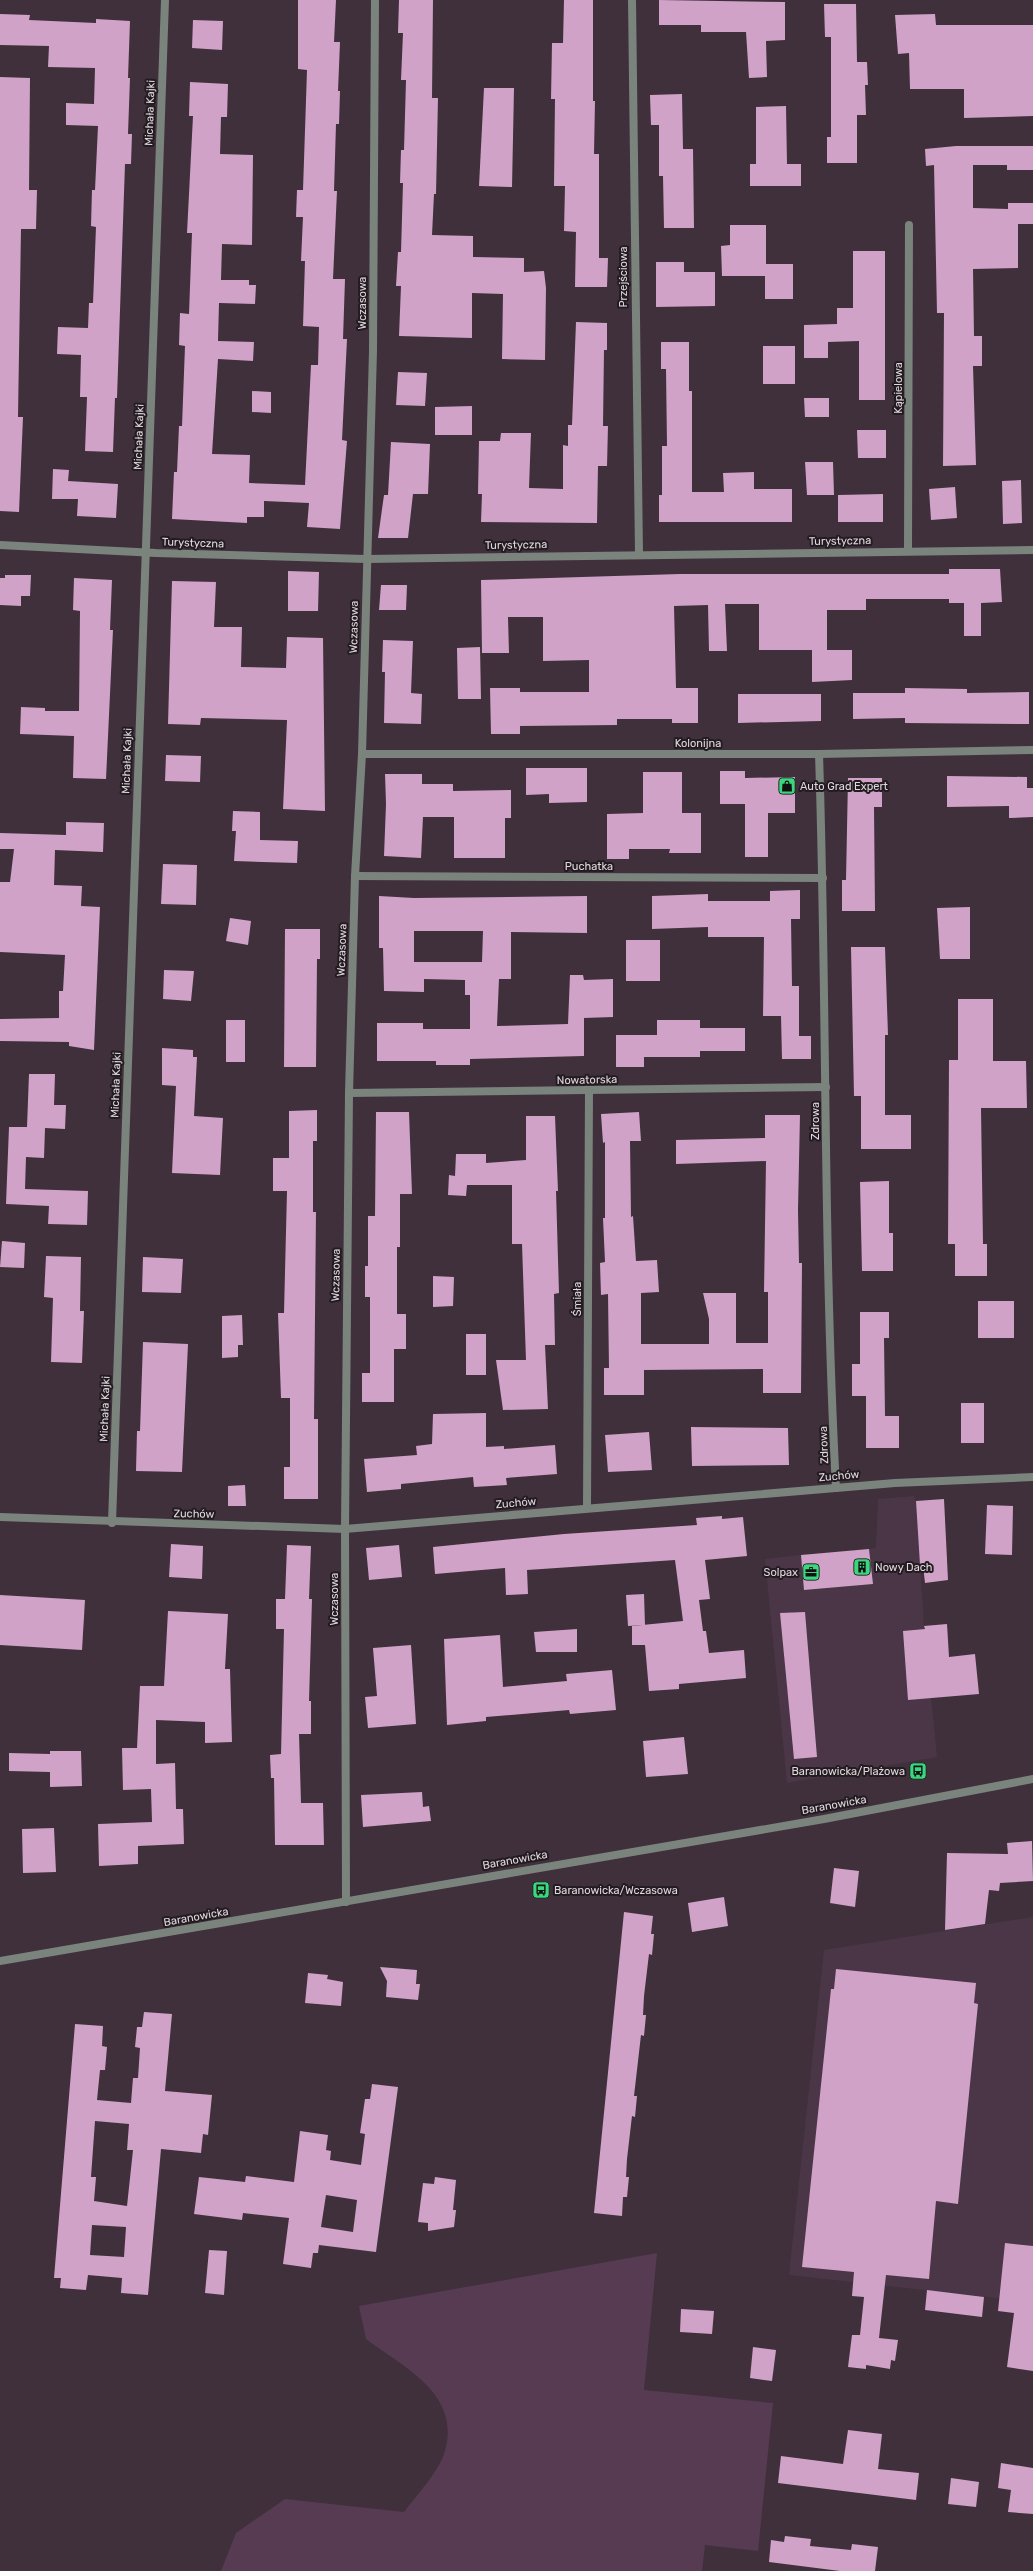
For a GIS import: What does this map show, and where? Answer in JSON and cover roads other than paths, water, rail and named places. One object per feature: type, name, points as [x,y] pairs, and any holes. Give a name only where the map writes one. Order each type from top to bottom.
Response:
[{"type":"street","name":"Michała Kajki","points":[[112,1523],[165,0]]},
{"type":"street","name":"Wczasowa","points":[[346,1902],[345,1529],[349,1093],[355,876],[362,754],[366,559],[373,351],[375,0]]},
{"type":"street","name":"Przejściowa","points":[[632,0],[639,554]]},
{"type":"street","name":"Kąpielowa","points":[[908,551],[909,225]]},
{"type":"street","name":"Turystyczna","points":[[0,545],[146,553],[366,559],[639,554],[1033,550]]},
{"type":"street","name":"Kolonijna","points":[[362,754],[819,754],[1033,750]]},
{"type":"street","name":"Zdrowa","points":[[819,754],[823,878],[826,1170],[836,1488]]},
{"type":"street","name":"Puchatka","points":[[355,876],[823,878]]},
{"type":"street","name":"Nowatorska","points":[[349,1093],[826,1087]]},
{"type":"street","name":"Śmiała","points":[[587,1508],[589,1091]]},
{"type":"street","name":"Zuchów","points":[[0,1517],[112,1523],[345,1529],[836,1488],[1033,1477]]},
{"type":"street","name":"Baranowicka","points":[[0,1961],[824,1819],[1033,1779]]},
{"type":"place","name":"Auto Grad Expert","points":[[787,786]]},
{"type":"place","name":"Nowy Dach","points":[[862,1567]]},
{"type":"place","name":"Solpax","points":[[811,1572]]},
{"type":"place","name":"Baranowicka/Plażowa","points":[[918,1771]]},
{"type":"place","name":"Baranowicka/Wczasowa","points":[[541,1890]]}]
